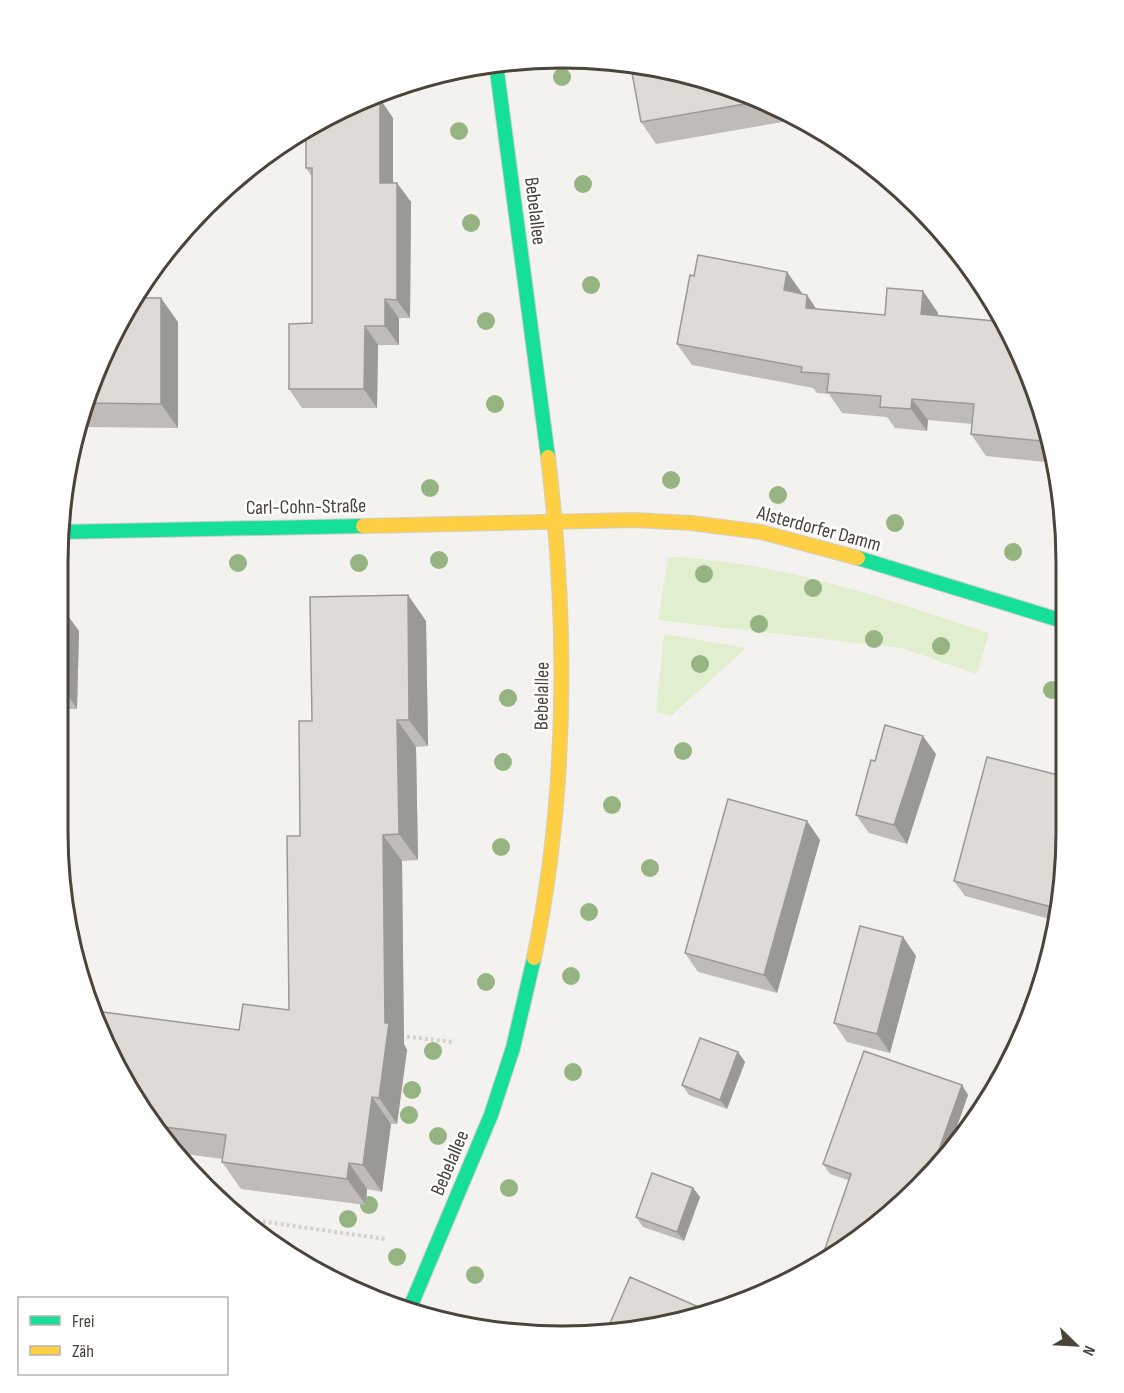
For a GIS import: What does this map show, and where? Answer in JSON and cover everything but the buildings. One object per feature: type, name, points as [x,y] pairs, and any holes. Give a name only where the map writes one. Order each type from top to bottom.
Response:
[{"type":"street","name":"Bebelallee","points":[[412,1302],[499,1095],[534,965],[550,869],[560,762],[563,667],[554,522],[547,446],[497,72]]},
{"type":"street","name":"Alsterdorfer Damm","points":[[554,522],[634,520],[691,523],[761,532],[859,558],[1056,619]]},
{"type":"street","name":"Carl-Cohn-Straße","points":[[69,532],[554,522]]},
{"type":"path","points":[[394,1035],[454,1042]]},
{"type":"path","points":[[258,1221],[385,1239]]},
{"type":"green space","points":[[668,557],[750,565],[790,573],[871,595],[989,633],[977,674],[901,648],[658,620]]},
{"type":"green space","points":[[664,634],[746,648],[671,716],[656,712]]},
{"type":"traffic: fast","points":[[497,72],[548,457]]},
{"type":"traffic: fast","points":[[69,532],[363,526]]},
{"type":"traffic: fast","points":[[858,558],[1056,619]]},
{"type":"traffic: fast","points":[[412,1302],[491,1115],[513,1048],[534,958]]},
{"type":"traffic: slow","points":[[534,958],[553,833],[559,771],[561,708],[559,582],[548,457]]},
{"type":"traffic: slow","points":[[363,526],[634,520],[691,523],[761,532],[858,558]]}]
